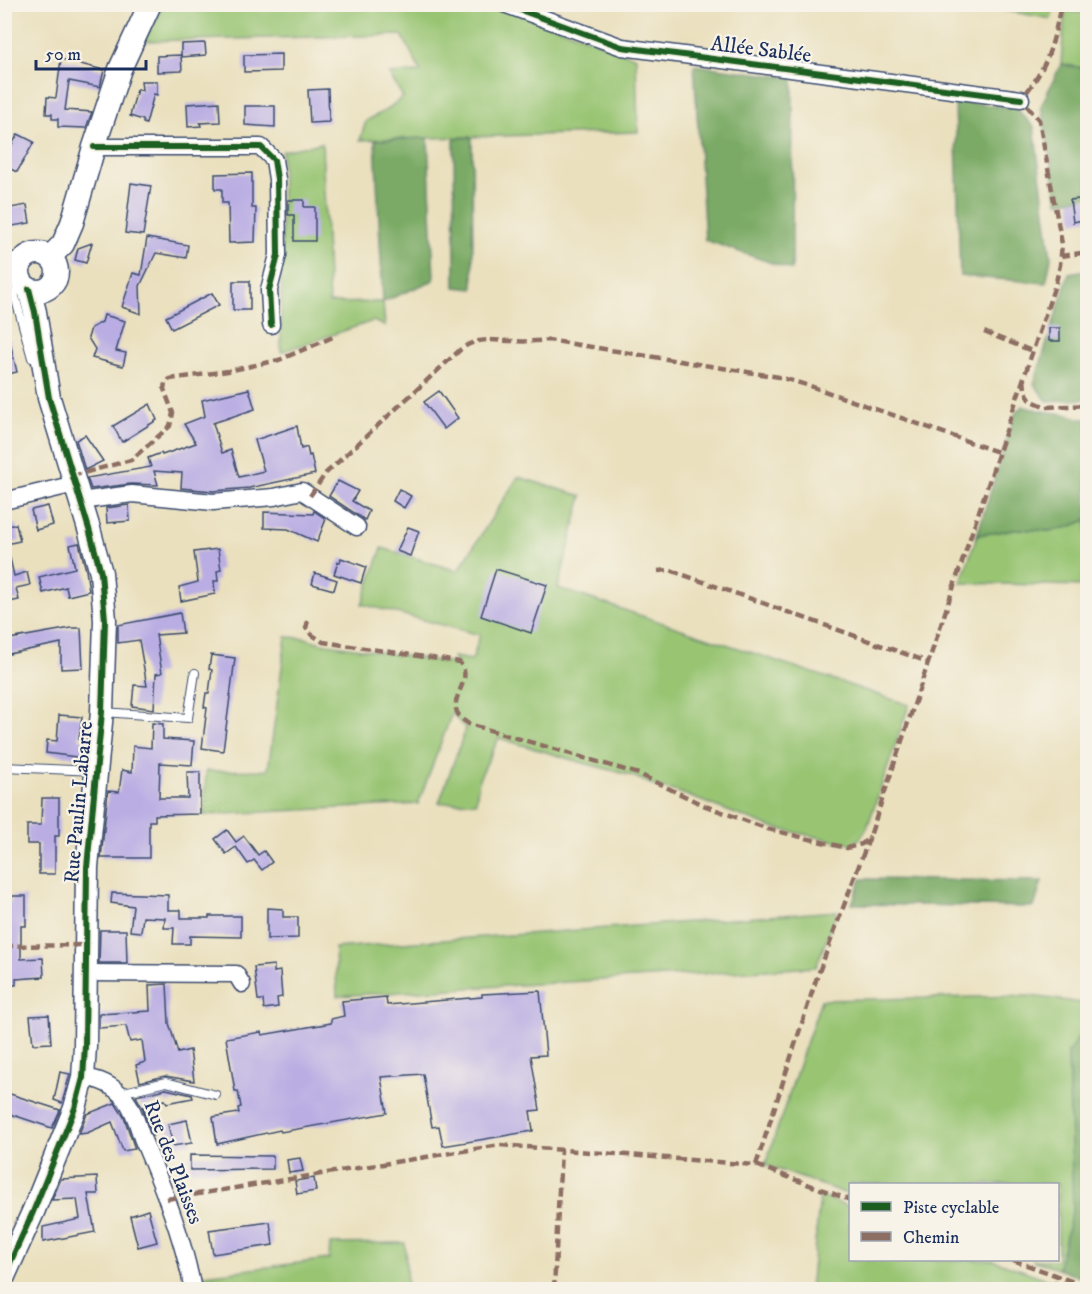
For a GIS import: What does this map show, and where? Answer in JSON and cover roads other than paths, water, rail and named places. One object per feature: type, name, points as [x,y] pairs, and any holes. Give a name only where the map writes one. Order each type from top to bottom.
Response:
[{"type":"street","points":[[25,276],[23,261],[33,254],[44,254],[50,257],[63,244],[72,223],[120,69],[150,4]]},
{"type":"street","name":"Allée Sablée","points":[[504,4],[622,47],[1021,99]]},
{"type":"street","points":[[94,147],[261,147],[274,160],[277,179],[278,255],[269,290],[271,325]]},
{"type":"street","name":"Rue Paulin Labarre","points":[[25,276],[56,278],[54,261],[50,257]]},
{"type":"street","name":"Rue Paulin Labarre","points":[[4,1276],[75,1108],[83,1078],[87,867],[102,712],[105,620],[101,573],[57,427],[43,365],[44,310],[25,276]]},
{"type":"street","points":[[4,501],[78,493],[132,494],[213,502],[274,497],[302,491],[357,527]]},
{"type":"street","points":[[85,973],[236,974],[242,984]]},
{"type":"street","name":"Rue des Plaisses","points":[[83,1078],[109,1084],[127,1102],[164,1192],[189,1270],[193,1290]]},
{"type":"lane","points":[[25,276],[14,293],[32,358],[43,365]]},
{"type":"lane","points":[[102,712],[188,718],[195,673]]},
{"type":"lane","points":[[4,767],[96,771]]},
{"type":"lane","points":[[119,1094],[166,1082],[216,1095]]}]
